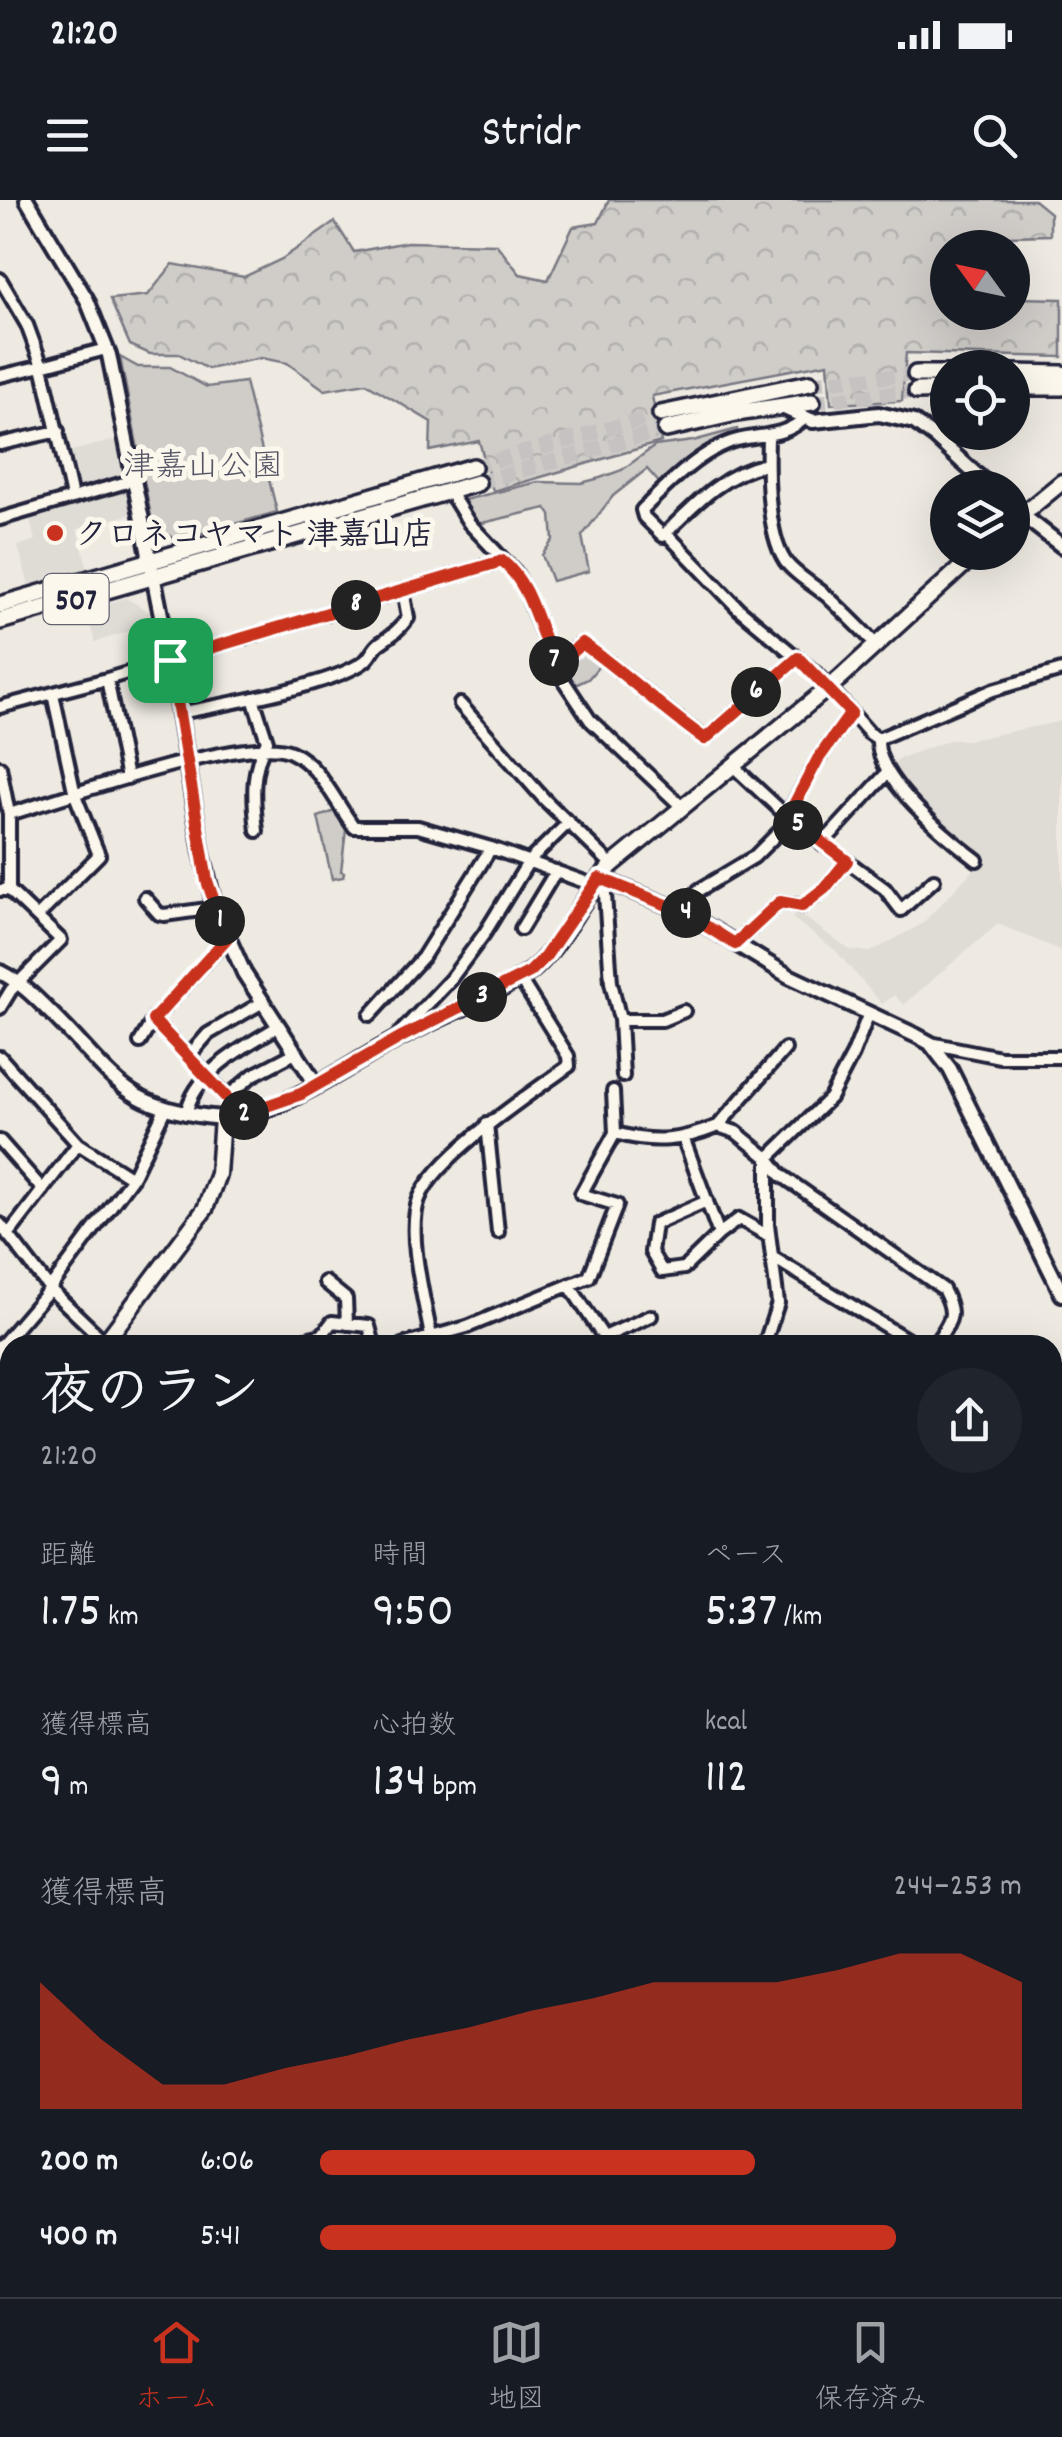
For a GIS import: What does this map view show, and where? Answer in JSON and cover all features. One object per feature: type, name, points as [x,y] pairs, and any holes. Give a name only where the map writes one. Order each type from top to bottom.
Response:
[{"type":"highway","points":[[1030,373],[1062,374]]},
{"type":"highway","points":[[930,378],[916,382],[930,386]]},
{"type":"highway","points":[[810,383],[664,421],[812,402]]},
{"type":"highway","points":[[1030,387],[1062,388]]},
{"type":"highway","name":"507","points":[[0,605],[151,570],[449,491],[475,475],[151,570],[0,620]]},
{"type":"main road","points":[[1030,505],[1062,482]]},
{"type":"main road","points":[[112,1335],[205,1209],[218,1174],[229,1117],[301,1094],[392,1042],[520,979],[540,963],[612,865],[829,687],[959,570]]},
{"type":"street","points":[[27,200],[87,300],[106,348],[170,660],[215,908],[263,1002],[316,1084]]},
{"type":"street","points":[[2,286],[26,324],[42,366],[72,497]]},
{"type":"street","points":[[0,376],[106,348]]},
{"type":"street","points":[[780,406],[803,420]]},
{"type":"street","points":[[663,536],[644,518],[642,510],[678,474],[736,440],[768,438],[803,420],[879,414],[914,422],[971,470]]},
{"type":"street","points":[[0,444],[58,431]]},
{"type":"street","points":[[768,438],[774,526],[786,561],[877,646]]},
{"type":"street","points":[[767,464],[736,474],[706,494],[666,533],[739,609],[798,658],[878,739]]},
{"type":"street","points":[[0,518],[134,480]]},
{"type":"street","points":[[449,491],[469,523],[515,572],[556,666],[590,720],[682,808]]},
{"type":"street","points":[[1030,524],[1062,546]]},
{"type":"street","points":[[0,707],[502,561]]},
{"type":"street","points":[[179,714],[253,698],[336,674],[365,661],[381,643],[391,640],[408,618],[404,590]]},
{"type":"street","points":[[556,666],[582,643],[705,739],[798,658]]},
{"type":"street","points":[[878,739],[992,690],[1062,670]]},
{"type":"street","points":[[107,679],[128,778]]},
{"type":"street","points":[[37,917],[99,855],[75,795],[52,694]]},
{"type":"street","points":[[253,698],[266,741],[253,776],[257,830]]},
{"type":"street","points":[[460,704],[545,800],[612,865]]},
{"type":"street","points":[[682,911],[699,890],[754,856],[790,818],[818,759],[851,713]]},
{"type":"street","points":[[878,739],[877,750],[888,772],[937,829],[978,860]]},
{"type":"street","points":[[10,814],[188,760],[262,749],[288,750],[314,766],[354,827],[418,827],[599,881],[682,911],[789,976],[930,1043],[989,1056],[1062,1057]]},
{"type":"street","points":[[733,766],[822,844],[885,889],[902,910],[934,880]]},
{"type":"street","points":[[0,767],[10,814],[4,890],[61,940],[19,982],[0,1008]]},
{"type":"street","points":[[822,844],[888,772]]},
{"type":"street","points":[[392,1042],[473,950],[529,861],[569,822]]},
{"type":"street","points":[[370,1015],[423,957],[491,848]]},
{"type":"street","points":[[735,944],[780,902],[802,906],[825,888],[847,861]]},
{"type":"street","points":[[521,929],[556,871]]},
{"type":"street","points":[[599,881],[611,982],[620,1020],[623,1076]]},
{"type":"street","points":[[144,898],[158,914],[164,915],[215,908]]},
{"type":"street","points":[[140,1042],[153,1020],[227,938]]},
{"type":"street","points":[[0,972],[19,982],[119,1085],[164,1109],[229,1117],[227,1098],[153,1020]]},
{"type":"street","points":[[432,1335],[416,1231],[419,1199],[432,1177],[487,1124],[568,1066],[568,1056],[520,979]]},
{"type":"street","points":[[188,1056],[208,1034],[263,1002]]},
{"type":"street","points":[[620,1020],[662,1020],[684,1012]]},
{"type":"street","points":[[768,1335],[778,1303],[769,1236],[768,1158],[830,1098],[870,1013]]},
{"type":"street","points":[[186,1114],[192,1093],[207,1077],[227,1058],[278,1026]]},
{"type":"street","points":[[930,1043],[950,1069],[1062,1294]]},
{"type":"street","points":[[616,1133],[684,1140],[718,1126],[785,1050]]},
{"type":"street","points":[[227,1098],[253,1075],[297,1052]]},
{"type":"street","points":[[0,1058],[78,1144],[132,1178]]},
{"type":"street","points":[[439,1335],[588,1277],[616,1205],[581,1194],[616,1133],[613,1091]]},
{"type":"street","points":[[10,1335],[50,1289],[132,1178],[164,1109]]},
{"type":"street","points":[[487,1124],[498,1232]]},
{"type":"street","points":[[718,1126],[736,1132],[768,1158],[781,1175],[943,1290],[953,1308],[952,1318],[941,1335]]},
{"type":"street","points":[[684,1140],[719,1234]]},
{"type":"street","points":[[0,1142],[42,1190]]},
{"type":"street","points":[[8,1235],[78,1144]]},
{"type":"street","points":[[706,1200],[655,1224],[650,1252],[662,1272],[684,1268],[739,1220],[769,1236]]},
{"type":"street","points":[[0,1224],[50,1289],[96,1335]]},
{"type":"street","points":[[772,1256],[900,1335]]},
{"type":"street","points":[[324,1282],[346,1299],[347,1324]]},
{"type":"street","points":[[568,1285],[603,1335]]},
{"type":"street","points":[[618,1335],[651,1316]]},
{"type":"street","points":[[322,1335],[332,1322],[369,1326],[371,1335]]},
{"type":"shaded area","points":[[116,440],[122,470],[118,477],[78,490],[74,487],[67,452]]},
{"type":"shaded area","points":[[120,490],[127,494],[131,514],[77,529],[88,569],[29,585],[18,546],[35,540],[29,516]]},
{"type":"shaded area","points":[[126,598],[151,613],[158,652],[154,660],[142,663],[133,630],[95,642],[86,610]]},
{"type":"shaded area","points":[[1062,721],[1062,951],[998,924],[903,1005],[895,995],[882,1004],[835,950],[792,918],[797,912],[850,950],[871,952],[922,924],[977,866],[937,835],[889,778],[898,759],[950,740],[969,740]]},
{"type":"green space","points":[[609,200],[1034,200],[1050,213],[1050,235],[1030,235],[1030,230],[930,230],[930,330],[1030,330],[1030,298],[1062,299],[1062,357],[1030,356],[1030,350],[906,353],[902,401],[831,404],[828,363],[652,396],[661,442],[493,491],[479,441],[430,451],[431,422],[366,383],[325,390],[287,363],[261,358],[208,369],[179,354],[150,354],[130,345],[110,299],[148,295],[173,264],[244,277],[282,259],[335,222],[354,252],[407,242],[496,244],[520,274],[548,280],[573,227],[598,223]]},
{"type":"green space","name":"津嘉山公園","points":[[120,357],[138,367],[170,367],[207,387],[245,382],[277,512],[178,540],[153,527]]},
{"type":"green space","points":[[737,429],[738,433],[662,486],[647,469],[613,496],[582,536],[589,571],[552,581],[542,555],[553,540],[551,515],[546,508],[478,524],[460,501],[538,482],[581,483],[622,470],[655,446]]},
{"type":"green space","points":[[582,647],[604,660],[588,679],[573,686],[561,664]]},
{"type":"green space","points":[[335,811],[346,830],[343,877],[332,879],[318,817]]},
{"type":"tunnel","points":[[810,383],[916,374]]},
{"type":"tunnel","points":[[812,402],[917,391]]},
{"type":"tunnel","points":[[473,467],[661,414]]},
{"type":"tunnel","points":[[477,483],[666,429]]},
{"type":"place","name":"クロネコヤマト 津嘉山店","points":[[55,533]]},
{"type":"route","points":[[502,561],[515,572],[526,592],[556,666],[582,643],[705,739],[798,658],[820,677],[851,713],[818,759],[788,816],[847,861],[825,888],[802,906],[780,902],[735,944],[682,911],[599,878],[545,957],[520,979],[403,1036],[301,1094],[235,1117],[227,1098],[153,1020],[227,938],[207,881],[170,660],[502,561]]}]
